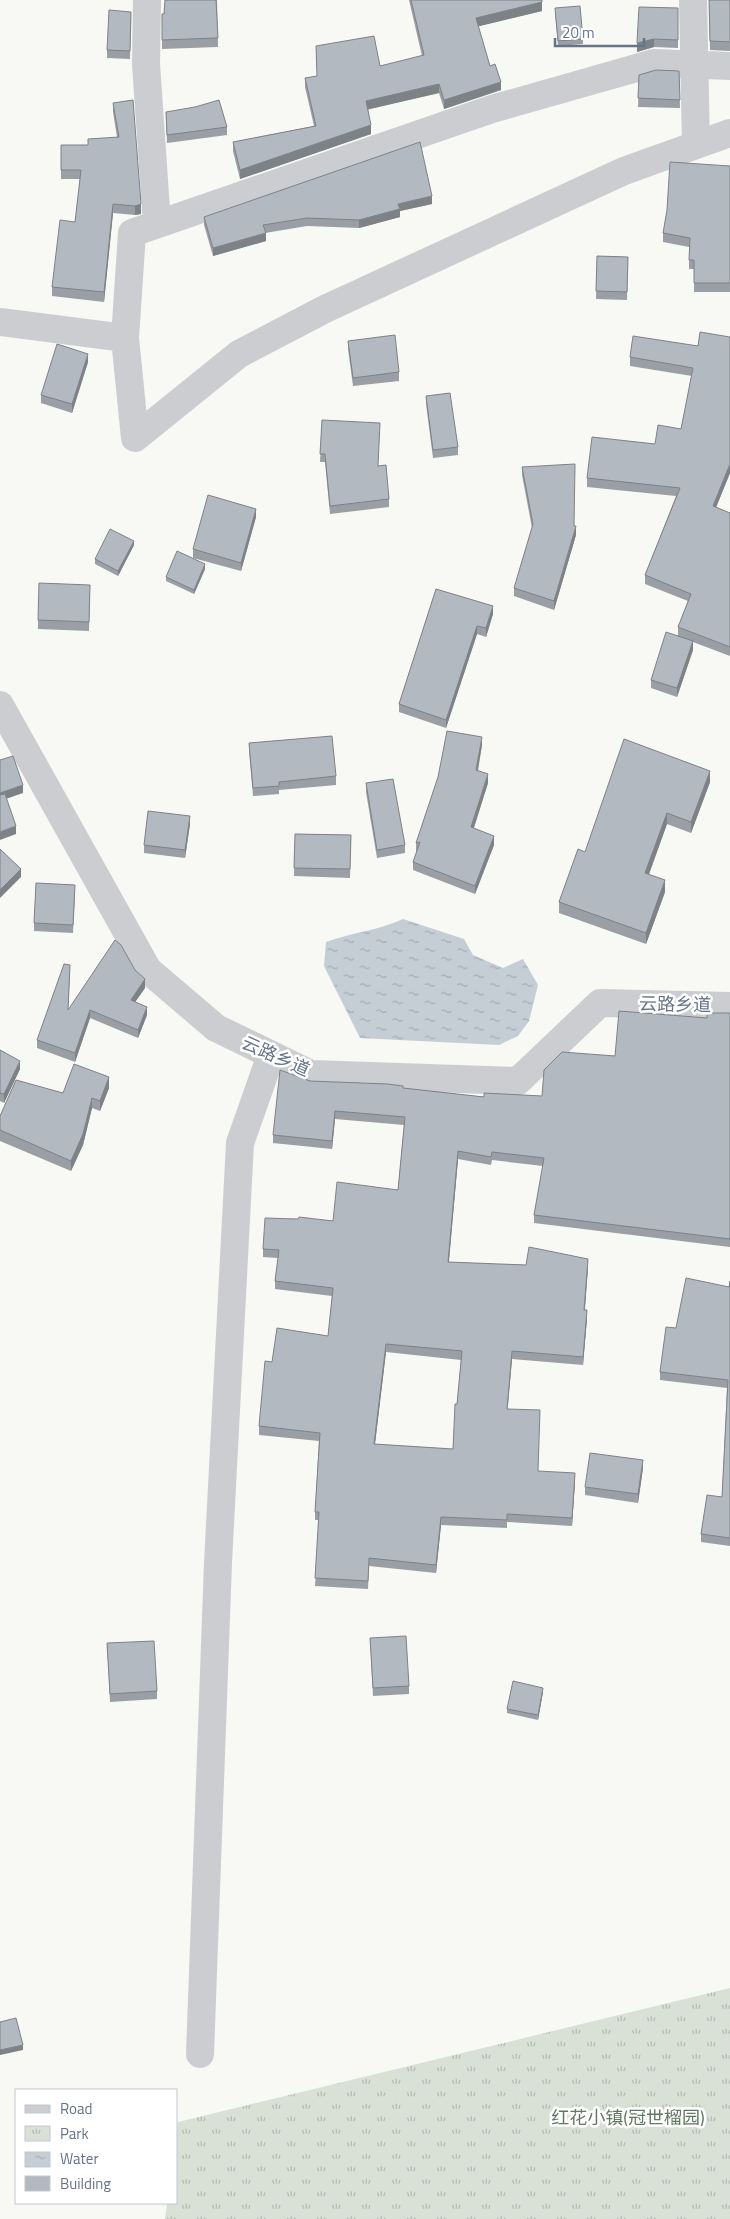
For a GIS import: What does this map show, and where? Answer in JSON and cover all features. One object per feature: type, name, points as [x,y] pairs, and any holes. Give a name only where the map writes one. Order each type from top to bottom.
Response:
[{"type":"street","points":[[148,0],[146,64],[157,224]]},
{"type":"street","points":[[693,0],[696,145]]},
{"type":"street","points":[[730,66],[654,63],[492,109],[132,233],[125,338],[135,438],[239,354],[325,309],[624,171],[730,133]]},
{"type":"street","points":[[0,322],[125,338]]},
{"type":"street","name":"云路乡道","points":[[0,705],[148,970],[216,1028],[311,1074],[518,1081],[600,1003],[730,1006]]},
{"type":"street","points":[[200,2054],[218,1563],[240,1143],[271,1055]]},
{"type":"green space","name":"红花小镇(冠世榴园)","points":[[730,1988],[730,2219],[165,2219],[167,2204],[178,2204],[178,2122]]},
{"type":"water","points":[[403,919],[464,939],[473,955],[503,968],[523,959],[538,985],[529,1021],[518,1036],[499,1045],[360,1038],[324,966],[326,942]]},
{"type":"building","points":[[165,0],[216,0],[218,38],[162,40],[162,14],[164,14]]},
{"type":"building","points":[[411,0],[542,0],[542,2],[476,18],[490,66],[495,64],[501,82],[444,100],[439,84],[366,101],[371,125],[240,170],[233,142],[316,126],[305,78],[317,76],[316,46],[374,36],[380,66],[424,55]]},
{"type":"building","points":[[709,0],[730,0],[730,42],[710,41]]},
{"type":"building","points":[[580,6],[583,39],[558,41],[555,8]]},
{"type":"building","points":[[639,7],[678,8],[678,40],[654,39],[637,43]]},
{"type":"building","points":[[109,10],[131,12],[130,51],[107,50]]},
{"type":"building","points":[[656,70],[679,71],[680,100],[638,98],[639,75]]},
{"type":"building","points":[[133,100],[141,204],[135,206],[113,204],[104,292],[52,287],[60,220],[75,222],[81,170],[61,170],[61,145],[88,145],[88,139],[119,137],[113,103]]},
{"type":"building","points":[[219,100],[227,127],[167,135],[166,112],[195,107]]},
{"type":"building","points":[[420,142],[432,196],[398,204],[400,209],[359,220],[307,218],[263,225],[266,233],[213,248],[204,217]]},
{"type":"building","points":[[670,162],[730,166],[730,283],[694,283],[694,260],[689,260],[690,238],[663,233],[667,210]]},
{"type":"building","points":[[597,256],[628,257],[627,292],[596,291]]},
{"type":"building","points":[[700,332],[730,337],[730,464],[713,506],[730,513],[730,647],[678,627],[691,594],[645,575],[680,488],[587,478],[592,437],[655,444],[658,425],[681,429],[693,368],[630,357],[633,336],[698,346]]},
{"type":"building","points":[[395,335],[399,372],[353,378],[348,341]]},
{"type":"building","points":[[57,344],[88,354],[72,404],[41,395]]},
{"type":"building","points":[[450,393],[458,447],[433,450],[426,396]]},
{"type":"building","points":[[322,420],[380,423],[378,466],[386,465],[389,499],[330,506],[325,454],[320,454]]},
{"type":"building","points":[[575,464],[574,526],[576,526],[554,601],[514,588],[533,524],[522,467]]},
{"type":"building","points":[[208,495],[256,509],[241,563],[193,549]]},
{"type":"building","points":[[110,529],[134,541],[118,571],[95,559]]},
{"type":"building","points":[[177,551],[205,564],[194,590],[166,577]]},
{"type":"building","points":[[39,583],[90,585],[89,622],[38,620]]},
{"type":"building","points":[[436,589],[493,606],[486,628],[477,626],[446,720],[399,704]]},
{"type":"building","points":[[666,632],[693,641],[677,688],[651,680]]},
{"type":"building","points":[[447,731],[482,737],[476,770],[488,774],[471,827],[494,836],[475,886],[413,862],[420,842],[416,843],[438,777]]},
{"type":"building","points":[[332,736],[336,776],[279,782],[279,786],[253,788],[249,743]]},
{"type":"building","points":[[624,739],[710,771],[691,822],[667,813],[645,873],[665,880],[646,933],[559,902],[578,849],[585,852]]},
{"type":"building","points":[[13,756],[23,785],[0,793],[0,760]]},
{"type":"building","points":[[393,779],[405,845],[377,850],[366,783]]},
{"type":"building","points":[[5,794],[16,826],[0,832],[0,795]]},
{"type":"building","points":[[148,811],[190,816],[185,850],[144,845]]},
{"type":"building","points":[[295,834],[351,835],[350,869],[294,868]]},
{"type":"building","points":[[0,849],[21,869],[0,890]]},
{"type":"building","points":[[36,883],[75,885],[73,925],[34,923]]},
{"type":"building","points":[[115,940],[121,945],[135,970],[145,979],[131,1000],[147,1007],[138,1030],[90,1010],[75,1053],[37,1040],[64,964],[70,965],[68,1010]]},
{"type":"building","points":[[619,1011],[707,1018],[707,1013],[730,1013],[730,1239],[534,1215],[544,1158],[492,1152],[491,1157],[458,1151],[448,1262],[526,1265],[529,1247],[588,1259],[584,1310],[587,1310],[583,1357],[512,1351],[507,1409],[540,1410],[538,1471],[575,1473],[572,1518],[507,1514],[507,1520],[441,1517],[436,1565],[369,1558],[368,1581],[315,1578],[319,1512],[315,1512],[320,1433],[259,1426],[265,1361],[272,1362],[277,1328],[328,1336],[333,1288],[275,1281],[279,1250],[263,1249],[265,1218],[298,1219],[299,1217],[333,1221],[337,1182],[398,1190],[405,1117],[335,1111],[332,1141],[273,1135],[280,1070],[310,1081],[388,1084],[403,1086],[403,1088],[484,1097],[484,1093],[542,1096],[544,1070],[562,1052],[615,1056]],"holes":[[[386,1344],[462,1351],[457,1404],[455,1404],[453,1449],[374,1444]]]},
{"type":"building","points":[[0,1050],[20,1061],[4,1094],[0,1093]]},
{"type":"building","points":[[74,1064],[109,1077],[100,1101],[92,1098],[83,1134],[71,1161],[0,1130],[0,1116],[16,1080],[63,1093]]},
{"type":"building","points":[[686,1278],[729,1287],[730,1281],[730,1538],[701,1534],[707,1495],[722,1497],[728,1380],[660,1372],[666,1327],[676,1328]]},
{"type":"building","points":[[590,1453],[643,1460],[638,1494],[585,1487]]},
{"type":"building","points":[[406,1636],[409,1686],[373,1688],[370,1638]]},
{"type":"building","points":[[154,1641],[157,1691],[110,1694],[107,1643]]},
{"type":"building","points":[[513,1681],[543,1688],[538,1715],[507,1709]]},
{"type":"building","points":[[16,2018],[23,2045],[0,2050],[0,2022]]}]
